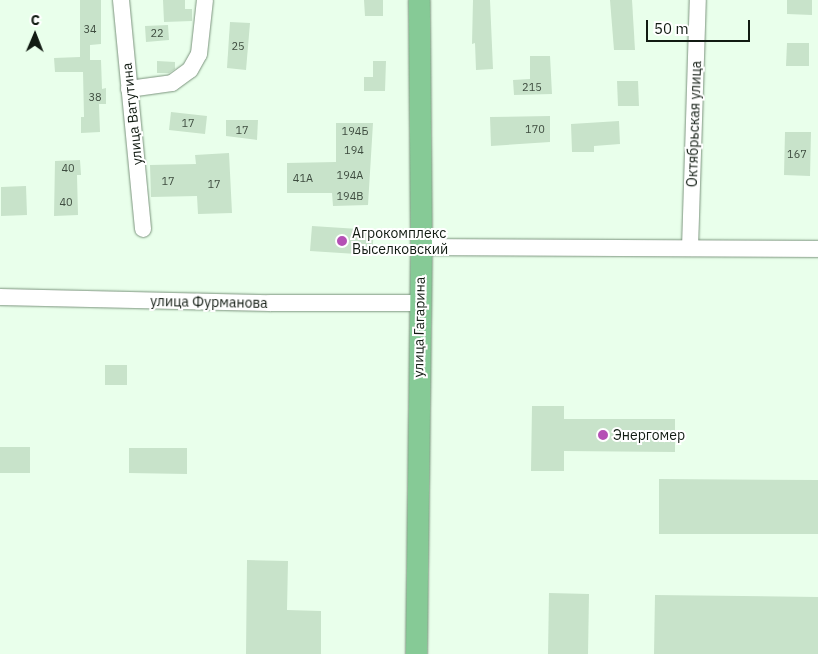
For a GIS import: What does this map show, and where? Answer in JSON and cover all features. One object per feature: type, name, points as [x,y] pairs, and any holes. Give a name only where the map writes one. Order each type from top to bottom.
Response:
[{"type":"main road","name":"улица Гагарина","points":[[416,654],[418,303],[421,247],[419,0]]},
{"type":"street","name":"улица Ватутина","points":[[121,0],[143,229]]},
{"type":"street","points":[[129,89],[172,83],[190,70],[199,54],[205,0]]},
{"type":"street","name":"Октябрьская улица","points":[[690,248],[698,0]]},
{"type":"street","points":[[421,247],[818,249]]},
{"type":"street","name":"улица Фурманова","points":[[0,297],[270,303],[418,303]]},
{"type":"building","points":[[80,0],[101,0],[101,44],[90,45],[90,60],[101,60],[102,89],[106,88],[106,104],[99,104],[100,132],[81,133],[81,117],[84,117],[83,72],[55,72],[54,58],[80,57]]},
{"type":"building","points":[[163,0],[185,0],[185,9],[192,9],[192,21],[164,22]]},
{"type":"building","points":[[364,0],[383,0],[383,16],[365,16]]},
{"type":"building","points":[[473,0],[490,0],[493,69],[476,70],[475,43],[472,44]]},
{"type":"building","points":[[610,0],[632,0],[635,50],[614,50]]},
{"type":"building","points":[[787,0],[812,0],[812,15],[787,14]]},
{"type":"building","points":[[230,22],[250,23],[246,70],[227,68]]},
{"type":"building","points":[[168,25],[169,40],[146,42],[145,26]]},
{"type":"building","points":[[787,43],[809,43],[809,66],[786,66]]},
{"type":"building","points":[[530,56],[550,56],[552,94],[514,95],[513,80],[530,79]]},
{"type":"building","points":[[157,61],[175,62],[175,69],[169,73],[157,73]]},
{"type":"building","points":[[373,61],[386,61],[385,91],[364,91],[364,77],[373,77]]},
{"type":"building","points":[[617,81],[638,81],[639,106],[618,106]]},
{"type":"building","points":[[171,112],[207,116],[205,134],[169,130]]},
{"type":"building","points":[[550,116],[550,142],[491,146],[490,117]]},
{"type":"building","points":[[226,120],[258,120],[257,140],[226,136]]},
{"type":"building","points":[[619,121],[620,144],[594,146],[594,152],[572,152],[571,124]]},
{"type":"building","points":[[336,123],[373,123],[368,205],[333,206],[332,193],[287,193],[287,163],[336,162]]},
{"type":"building","points":[[785,132],[811,132],[810,176],[784,175]]},
{"type":"building","points":[[229,153],[232,213],[198,214],[197,196],[151,197],[150,165],[196,164],[195,155]]},
{"type":"building","points":[[80,160],[81,175],[77,175],[78,215],[54,216],[55,161]]},
{"type":"building","points":[[26,186],[27,215],[1,216],[1,187]]},
{"type":"building","name":"Агрокомплекс Выселковский","points":[[312,226],[374,230],[372,255],[310,251]]},
{"type":"building","points":[[105,365],[127,365],[127,385],[105,385]]},
{"type":"building","name":"Энергомер","points":[[532,406],[564,406],[564,419],[675,419],[675,452],[564,451],[564,471],[531,471]]},
{"type":"building","points":[[0,447],[30,447],[30,473],[0,473]]},
{"type":"building","points":[[129,448],[187,448],[187,474],[129,473]]},
{"type":"building","points":[[659,479],[818,480],[818,534],[659,534]]},
{"type":"building","points":[[247,560],[288,561],[287,610],[321,611],[321,654],[246,654]]},
{"type":"building","points":[[549,593],[589,594],[588,654],[548,654]]},
{"type":"building","points":[[655,595],[818,597],[818,654],[654,654]]},
{"type":"place","name":"Агрокомплекс Выселковский","points":[[342,241]]},
{"type":"place","name":"Энергомер","points":[[603,435]]}]
